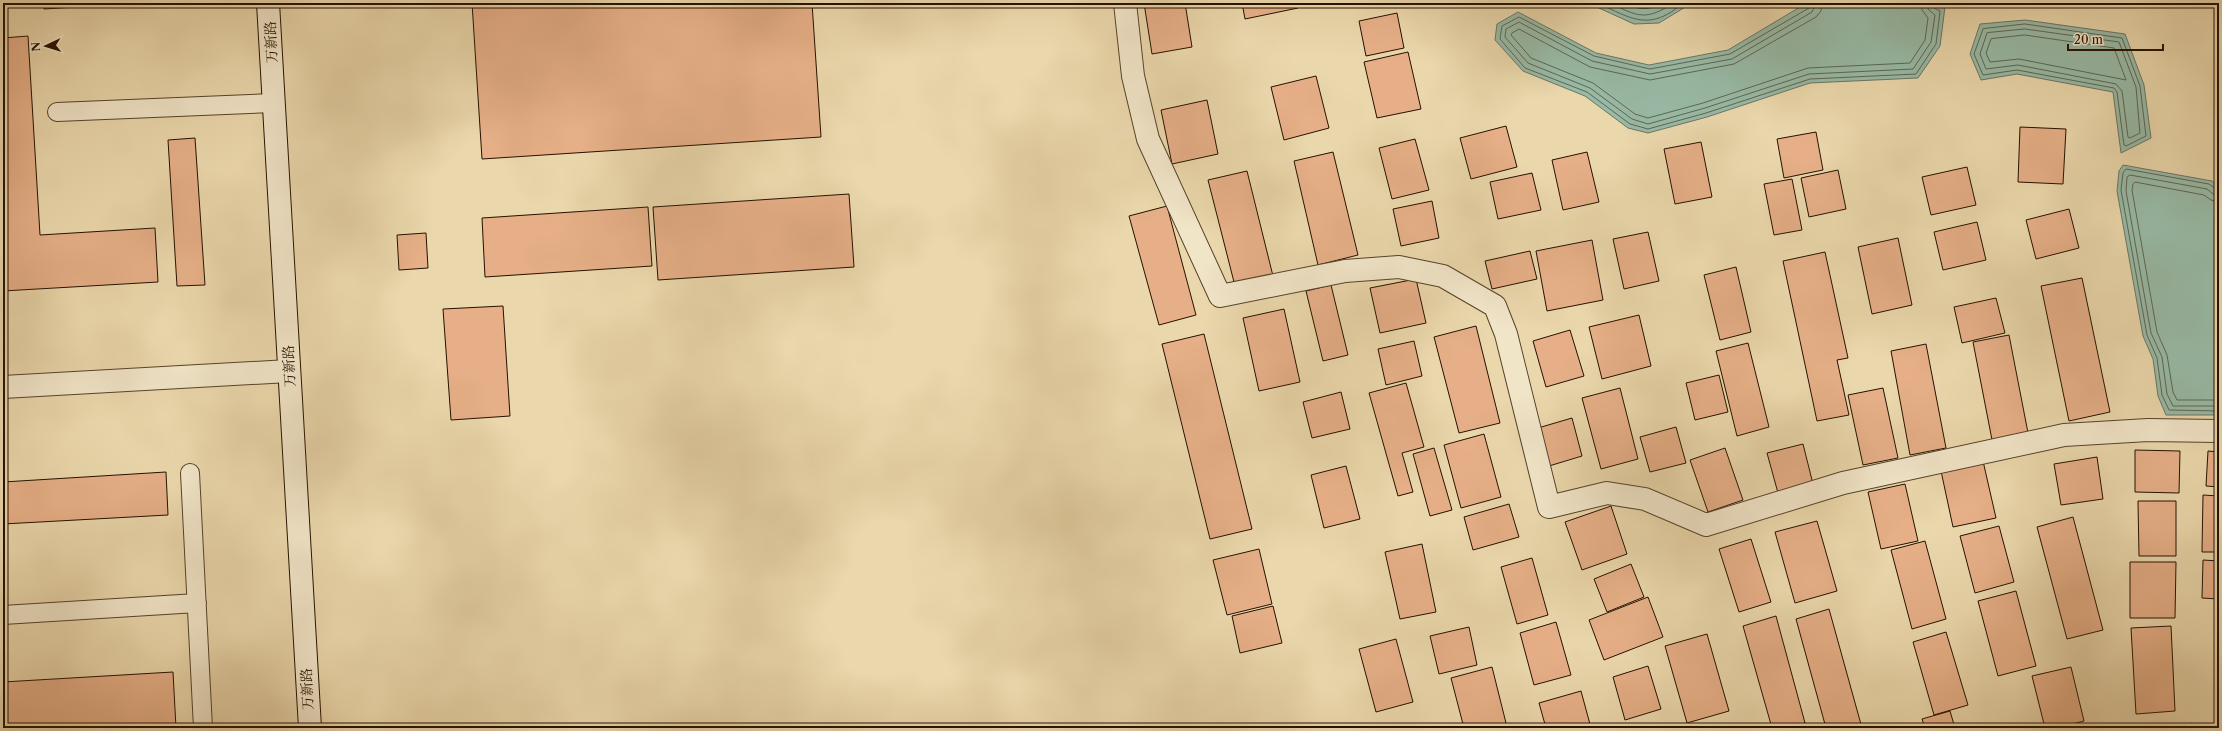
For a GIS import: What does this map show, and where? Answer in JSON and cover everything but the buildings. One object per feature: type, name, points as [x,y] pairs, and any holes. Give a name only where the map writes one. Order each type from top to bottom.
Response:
[{"type":"street","name":"万新路","points":[[268,3],[310,728]]},
{"type":"street","points":[[1125,3],[1133,76],[1148,139],[1220,296],[1346,271],[1399,266],[1443,276],[1496,306],[1506,334],[1549,507],[1607,493],[1645,498],[1706,526],[1843,483],[2064,435],[2148,430],[2219,431]]},
{"type":"street","points":[[3,387],[289,371]]},
{"type":"lane","points":[[57,112],[274,103]]},
{"type":"lane","points":[[190,473],[203,728]]},
{"type":"lane","points":[[3,615],[197,603]]},
{"type":"water","points":[[1588,3],[1687,3],[1687,6],[1659,23],[1634,24]]},
{"type":"water","points":[[1813,3],[1928,3],[1945,7],[1940,46],[1918,78],[1810,83],[1707,117],[1648,133],[1628,128],[1585,96],[1523,71],[1495,40],[1497,24],[1518,12],[1596,53],[1649,65],[1728,50],[1800,7]]},
{"type":"water","points":[[2025,20],[2125,34],[2144,85],[2151,138],[2121,153],[2113,92],[2017,74],[1981,80],[1970,54],[1980,24]]},
{"type":"water","points":[[2123,165],[2212,181],[2219,188],[2219,415],[2166,415],[2158,396],[2153,359],[2143,336],[2117,191],[2119,171]]}]
